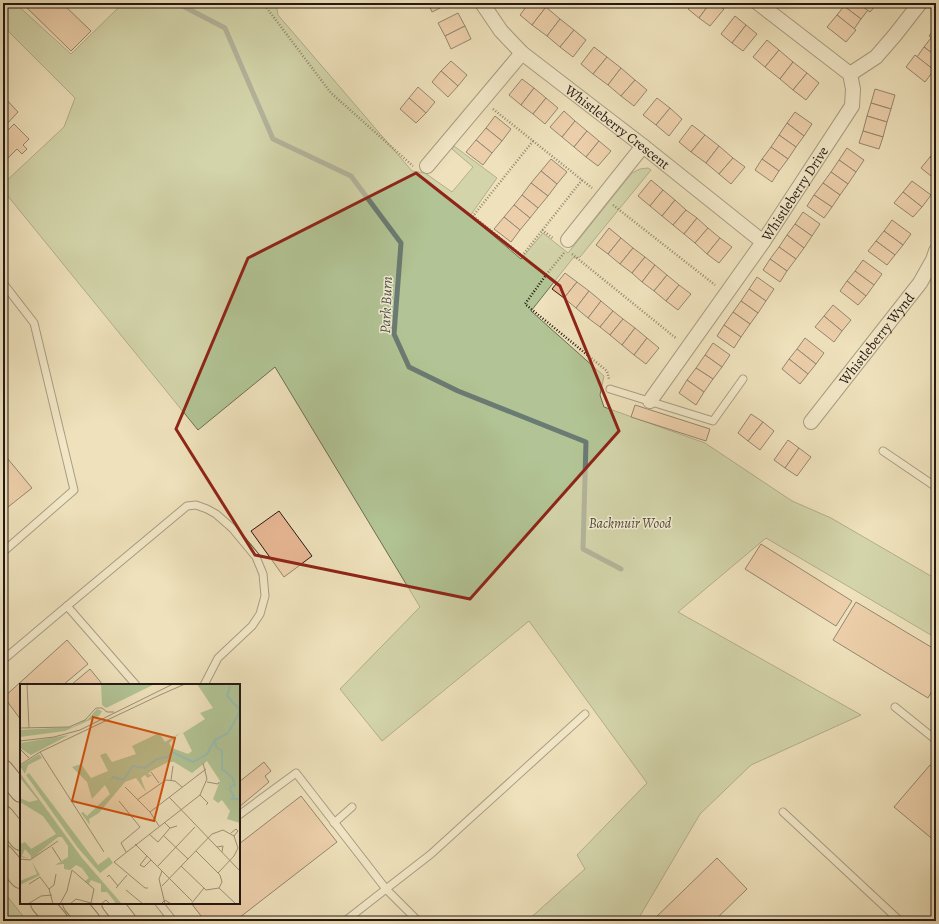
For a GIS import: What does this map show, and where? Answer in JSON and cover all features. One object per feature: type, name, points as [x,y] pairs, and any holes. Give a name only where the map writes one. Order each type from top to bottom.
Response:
[{"type":"highway","points":[[3,818],[20,838]]},
{"type":"highway","points":[[3,857],[20,876]]},
{"type":"highway","points":[[43,904],[57,921]]},
{"type":"highway","points":[[75,904],[89,921]]},
{"type":"main road","points":[[3,770],[20,791]]},
{"type":"main road","points":[[113,904],[126,921]]},
{"type":"street","name":"Whistleberry Crescent","points":[[482,3],[501,31],[522,53],[643,146],[763,242]]},
{"type":"street","points":[[758,3],[850,74],[876,56],[895,35],[920,3]]},
{"type":"street","points":[[427,166],[522,53]]},
{"type":"street","name":"Whistleberry Drive","points":[[650,401],[763,242],[852,106],[853,89],[850,74]]},
{"type":"street","points":[[561,240],[603,196],[643,146]]},
{"type":"street","name":"Whistleberry Wynd","points":[[811,422],[920,283],[936,252]]},
{"type":"lane","points":[[3,284],[34,323],[74,490],[3,552]]},
{"type":"lane","points":[[610,389],[713,421],[743,380]]},
{"type":"lane","points":[[883,451],[936,486]]},
{"type":"lane","points":[[3,660],[187,506],[196,505],[216,514],[232,528],[256,557],[263,574],[265,596],[260,614],[252,626],[218,658],[205,684]]},
{"type":"lane","points":[[67,606],[135,684]]},
{"type":"lane","points":[[895,706],[936,740]]},
{"type":"lane","points":[[345,921],[431,854],[585,714]]},
{"type":"lane","points":[[240,814],[296,773],[386,888],[418,921]]},
{"type":"lane","points":[[334,822],[352,807]]},
{"type":"lane","points":[[783,812],[900,921]]},
{"type":"lane","points":[[160,904],[173,921]]},
{"type":"path","points":[[263,3],[331,93],[417,170],[427,166]]},
{"type":"path","points":[[482,100],[726,294]]},
{"type":"path","points":[[533,141],[473,216],[546,275]]},
{"type":"path","points":[[522,256],[582,180]]},
{"type":"path","points":[[542,230],[561,240]]},
{"type":"path","points":[[610,389],[607,371],[525,304],[546,275],[567,250],[688,348]]},
{"type":"highlighted area","points":[[416,173],[560,286],[619,431],[470,599],[255,555],[176,429],[248,258]]},
{"type":"green space","name":"Backmuir Wood","points":[[3,3],[15,3],[71,54],[118,8],[118,3],[276,3],[278,15],[412,171],[425,173],[452,192],[473,167],[452,149],[454,146],[497,178],[470,216],[521,259],[543,233],[568,253],[632,173],[640,169],[648,168],[651,170],[580,257],[573,258],[531,311],[604,376],[600,395],[604,407],[705,443],[792,501],[831,518],[936,579],[936,638],[766,538],[678,612],[861,715],[751,765],[700,814],[637,921],[527,921],[585,869],[577,855],[647,783],[529,621],[382,741],[340,689],[420,607],[275,367],[198,430],[3,190],[3,184],[64,127],[75,98],[3,26]]},
{"type":"green space","points":[[3,891],[27,921],[3,921]]},
{"type":"building","points":[[22,3],[62,3],[91,31],[71,51]]},
{"type":"building","points":[[428,3],[450,3],[432,12]]},
{"type":"building","points":[[529,3],[540,3],[546,7],[532,25],[520,15]]},
{"type":"building","points":[[692,3],[710,3],[699,18],[688,9]]},
{"type":"building","points":[[710,3],[716,3],[724,9],[710,26],[699,18]]},
{"type":"building","points":[[846,3],[858,3],[868,10],[861,19],[844,6]]},
{"type":"building","points":[[858,3],[878,3],[870,12]]},
{"type":"building","points":[[844,6],[861,19],[854,29],[837,15]]},
{"type":"building","points":[[546,7],[560,19],[547,36],[532,25]]},
{"type":"building","points":[[458,13],[465,26],[445,36],[438,23]]},
{"type":"building","points":[[837,15],[856,30],[846,42],[827,27]]},
{"type":"building","points":[[735,16],[746,25],[732,43],[721,34]]},
{"type":"building","points":[[560,19],[574,30],[560,47],[547,36]]},
{"type":"building","points":[[746,25],[757,34],[743,51],[732,43]]},
{"type":"building","points":[[465,26],[471,39],[451,49],[445,36]]},
{"type":"building","points":[[936,27],[936,42],[929,36]]},
{"type":"building","points":[[574,30],[586,40],[573,57],[560,47]]},
{"type":"building","points":[[931,38],[936,42],[936,56],[924,47]]},
{"type":"building","points":[[767,40],[779,50],[765,67],[753,57]]},
{"type":"building","points":[[594,47],[607,57],[593,74],[581,64]]},
{"type":"building","points":[[924,47],[936,56],[936,67],[934,70],[917,57]]},
{"type":"building","points":[[779,50],[793,62],[780,79],[765,67]]},
{"type":"building","points":[[915,55],[934,70],[925,82],[906,67]]},
{"type":"building","points":[[607,57],[621,68],[608,85],[593,74]]},
{"type":"building","points":[[451,61],[467,75],[458,86],[441,71]]},
{"type":"building","points":[[793,62],[807,73],[793,90],[780,79]]},
{"type":"building","points":[[621,68],[635,80],[621,96],[608,85]]},
{"type":"building","points":[[441,71],[458,86],[448,97],[432,82]]},
{"type":"building","points":[[807,73],[819,83],[806,100],[793,90]]},
{"type":"building","points":[[522,79],[534,88],[521,105],[509,95]]},
{"type":"building","points":[[635,80],[647,90],[634,106],[621,96]]},
{"type":"building","points":[[418,87],[435,102],[426,113],[409,98]]},
{"type":"building","points":[[534,88],[546,98],[533,114],[521,105]]},
{"type":"building","points":[[875,89],[895,95],[891,109],[871,103]]},
{"type":"building","points":[[3,96],[18,112],[4,127],[3,126]]},
{"type":"building","points":[[409,98],[426,113],[416,123],[400,109]]},
{"type":"building","points":[[546,98],[558,108],[545,124],[533,114]]},
{"type":"building","points":[[657,98],[670,108],[656,125],[643,115]]},
{"type":"building","points":[[871,103],[891,109],[887,122],[867,116]]},
{"type":"building","points":[[670,108],[682,119],[669,136],[656,125]]},
{"type":"building","points":[[564,111],[575,121],[562,137],[550,127]]},
{"type":"building","points":[[795,112],[812,124],[804,136],[787,123]]},
{"type":"building","points":[[495,116],[511,129],[502,141],[486,128]]},
{"type":"building","points":[[867,116],[887,122],[883,137],[863,131]]},
{"type":"building","points":[[575,121],[587,131],[574,147],[562,137]]},
{"type":"building","points":[[787,123],[804,136],[796,147],[779,135]]},
{"type":"building","points":[[14,124],[29,139],[23,145],[27,149],[22,154],[17,149],[7,159],[3,154],[3,135]]},
{"type":"building","points":[[692,125],[705,135],[691,152],[679,142]]},
{"type":"building","points":[[486,128],[502,141],[492,153],[476,140]]},
{"type":"building","points":[[587,131],[599,141],[586,157],[574,147]]},
{"type":"building","points":[[863,131],[883,137],[879,149],[859,143]]},
{"type":"building","points":[[705,135],[719,146],[706,163],[691,152]]},
{"type":"building","points":[[779,135],[796,147],[788,159],[771,147]]},
{"type":"building","points":[[476,140],[492,153],[483,165],[466,152]]},
{"type":"building","points":[[599,141],[611,151],[598,166],[586,157]]},
{"type":"building","points":[[719,146],[733,158],[719,174],[706,163]]},
{"type":"building","points":[[771,147],[788,159],[779,171],[762,159]]},
{"type":"building","points":[[847,148],[864,160],[856,172],[839,160]]},
{"type":"building","points":[[936,150],[936,162],[930,157]]},
{"type":"building","points":[[930,157],[936,162],[936,180],[921,168]]},
{"type":"building","points":[[733,158],[745,167],[731,184],[719,174]]},
{"type":"building","points":[[551,159],[567,172],[557,184],[541,171]]},
{"type":"building","points":[[762,159],[779,171],[772,182],[755,170]]},
{"type":"building","points":[[839,160],[856,172],[848,184],[831,172]]},
{"type":"building","points":[[541,171],[557,184],[548,196],[531,183]]},
{"type":"building","points":[[831,172],[848,184],[840,195],[823,183]]},
{"type":"building","points":[[651,180],[663,190],[650,206],[638,196]]},
{"type":"building","points":[[912,181],[931,195],[922,207],[903,192]]},
{"type":"building","points":[[531,183],[548,196],[538,208],[522,195]]},
{"type":"building","points":[[823,183],[840,195],[832,207],[814,195]]},
{"type":"building","points":[[663,190],[675,200],[662,216],[650,206]]},
{"type":"building","points":[[903,192],[922,207],[913,217],[894,203]]},
{"type":"building","points":[[522,195],[538,208],[530,218],[514,205]]},
{"type":"building","points":[[814,195],[832,207],[824,218],[807,206]]},
{"type":"building","points":[[675,200],[686,210],[673,225],[662,216]]},
{"type":"building","points":[[514,205],[530,218],[520,230],[504,217]]},
{"type":"building","points":[[686,210],[697,218],[684,234],[673,225]]},
{"type":"building","points":[[803,212],[820,224],[812,236],[795,224]]},
{"type":"building","points":[[504,217],[520,230],[511,242],[494,229]]},
{"type":"building","points":[[697,218],[708,228],[695,243],[684,234]]},
{"type":"building","points":[[892,220],[911,234],[903,245],[884,231]]},
{"type":"building","points":[[795,224],[812,236],[804,248],[787,235]]},
{"type":"building","points":[[609,228],[621,238],[608,254],[596,245]]},
{"type":"building","points":[[708,228],[720,238],[707,254],[695,243]]},
{"type":"building","points":[[884,231],[903,245],[895,255],[876,241]]},
{"type":"building","points":[[787,235],[804,248],[796,259],[779,247]]},
{"type":"building","points":[[621,238],[633,248],[620,264],[608,254]]},
{"type":"building","points":[[720,238],[732,247],[719,263],[707,254]]},
{"type":"building","points":[[876,241],[895,255],[887,265],[868,251]]},
{"type":"building","points":[[779,247],[796,259],[787,271],[770,259]]},
{"type":"building","points":[[633,248],[645,257],[632,273],[620,264]]},
{"type":"building","points":[[645,257],[655,265],[642,282],[632,273]]},
{"type":"building","points":[[770,259],[787,271],[780,282],[763,270]]},
{"type":"building","points":[[863,260],[882,274],[874,285],[855,271]]},
{"type":"building","points":[[655,265],[667,275],[654,291],[642,282]]},
{"type":"building","points":[[855,271],[874,285],[866,296],[847,281]]},
{"type":"building","points":[[565,273],[577,282],[564,298],[552,289]]},
{"type":"building","points":[[667,275],[679,285],[666,301],[654,291]]},
{"type":"building","points":[[757,277],[774,289],[766,301],[749,289]]},
{"type":"building","points":[[847,281],[866,296],[858,305],[840,291]]},
{"type":"building","points":[[577,282],[589,291],[576,308],[564,298]]},
{"type":"building","points":[[679,285],[691,294],[678,310],[666,301]]},
{"type":"building","points":[[749,289],[766,301],[758,313],[741,301]]},
{"type":"building","points":[[589,291],[601,301],[588,318],[576,308]]},
{"type":"building","points":[[601,301],[613,311],[600,327],[588,318]]},
{"type":"building","points":[[741,301],[758,313],[750,324],[733,312]]},
{"type":"building","points":[[833,305],[851,320],[842,331],[824,316]]},
{"type":"building","points":[[613,311],[623,319],[610,335],[600,327]]},
{"type":"building","points":[[733,312],[750,324],[741,337],[724,325]]},
{"type":"building","points":[[824,316],[842,331],[834,342],[815,327]]},
{"type":"building","points":[[623,319],[635,328],[622,345],[610,335]]},
{"type":"building","points":[[724,325],[741,337],[734,348],[717,336]]},
{"type":"building","points":[[635,328],[647,338],[634,355],[622,345]]},
{"type":"building","points":[[647,338],[659,348],[646,364],[634,355]]},
{"type":"building","points":[[805,338],[824,353],[816,364],[797,349]]},
{"type":"building","points":[[713,343],[730,355],[722,367],[705,355]]},
{"type":"building","points":[[797,349],[816,364],[808,374],[789,359]]},
{"type":"building","points":[[705,355],[722,367],[713,379],[696,368]]},
{"type":"building","points":[[789,359],[808,374],[800,384],[782,369]]},
{"type":"building","points":[[696,368],[713,379],[704,392],[687,380]]},
{"type":"building","points":[[687,380],[704,392],[696,405],[679,393]]},
{"type":"building","points":[[635,405],[710,429],[706,441],[631,417]]},
{"type":"building","points":[[751,414],[763,422],[748,441],[738,433]]},
{"type":"building","points":[[763,422],[774,431],[760,450],[748,441]]},
{"type":"building","points":[[788,440],[799,448],[785,468],[774,460]]},
{"type":"building","points":[[799,448],[811,457],[797,476],[785,468]]},
{"type":"building","points":[[3,453],[32,488],[3,511]]},
{"type":"building","points":[[279,511],[312,556],[284,577],[251,531]]},
{"type":"building","points":[[761,544],[852,601],[836,626],[745,569]]},
{"type":"building","points":[[856,602],[936,650],[936,684],[928,698],[833,640]]},
{"type":"building","points":[[67,640],[88,664],[64,684],[20,684],[20,719],[4,697]]},
{"type":"building","points":[[90,669],[102,684],[72,684]]},
{"type":"building","points":[[264,762],[271,771],[265,776],[269,782],[240,806],[240,781]]},
{"type":"building","points":[[930,765],[936,771],[936,842],[894,807]]},
{"type":"building","points":[[301,796],[337,842],[235,921],[205,921],[192,904],[240,904],[240,843]]},
{"type":"building","points":[[717,858],[747,889],[714,921],[652,921]]},
{"type":"waterway","name":"Park Burn","points":[[177,3],[225,28],[273,139],[351,176],[401,243],[394,334],[409,367],[458,391],[586,442],[583,549],[621,569]]}]
